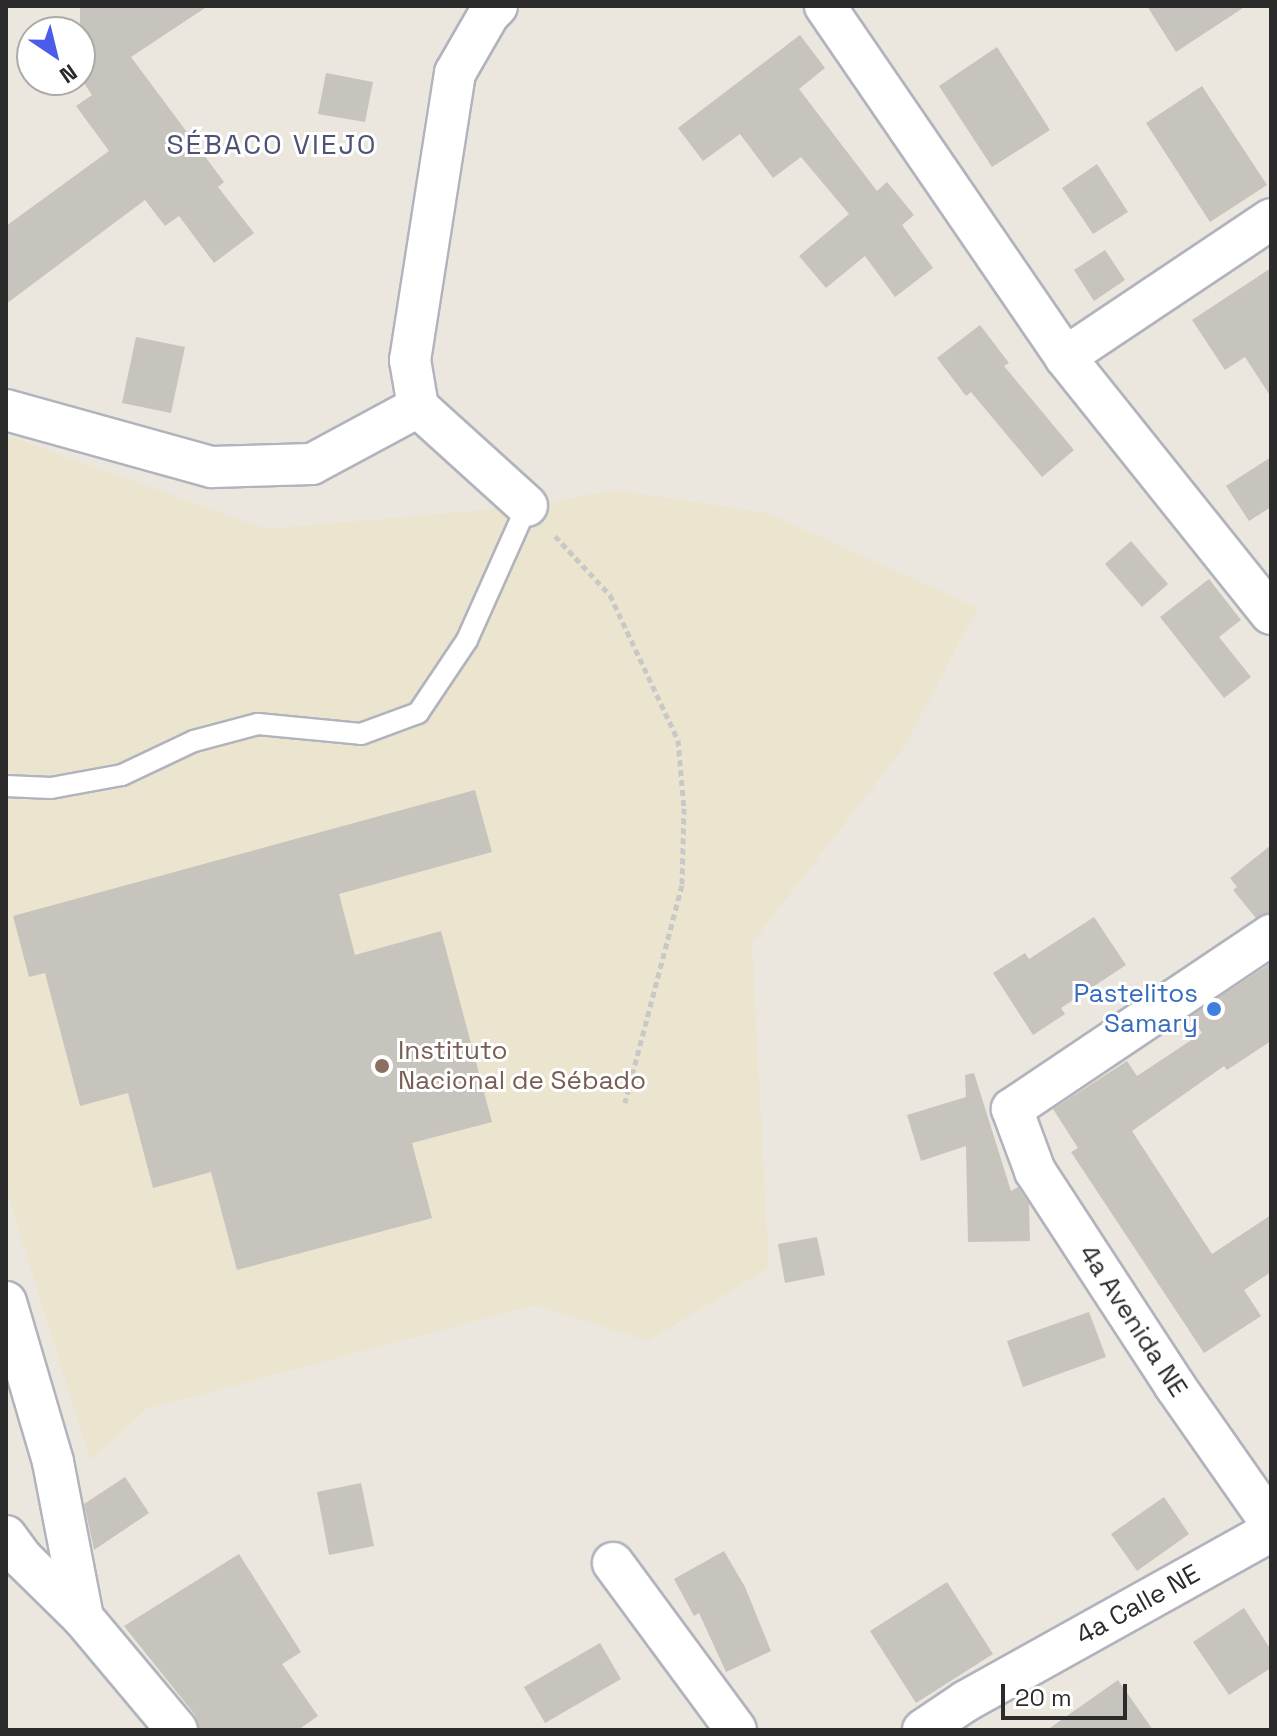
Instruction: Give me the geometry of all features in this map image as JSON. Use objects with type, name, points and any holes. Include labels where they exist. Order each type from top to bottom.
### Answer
[{"type":"street","points":[[497,6],[455,73],[410,360],[418,407],[527,506]]},
{"type":"street","points":[[825,6],[1065,357],[1271,614]]},
{"type":"street","points":[[1065,357],[1271,219]]},
{"type":"street","points":[[6,410],[212,467],[312,464],[418,407]]},
{"type":"street","name":"4a Avenida NE","points":[[1271,935],[1012,1109],[1035,1171],[1175,1386],[1271,1523]]},
{"type":"street","points":[[6,1302],[53,1462],[83,1618]]},
{"type":"street","name":"4a Calle NE","points":[[923,1730],[966,1701],[1271,1531]]},
{"type":"street","points":[[6,1536],[22,1558],[83,1618],[175,1729]]},
{"type":"street","points":[[613,1563],[736,1730]]},
{"type":"lane","points":[[6,786],[51,788],[122,775],[194,741],[258,724],[361,734],[418,713],[467,640],[527,506]]},
{"type":"path","points":[[527,506],[610,595],[678,740],[684,808],[682,885],[625,1103]]},
{"type":"shaded area","name":"Instituto Nacional de Sébado","points":[[6,435],[266,529],[527,506],[616,490],[768,513],[978,608],[902,750],[752,943],[769,1268],[648,1341],[535,1305],[147,1409],[90,1460],[6,1189]]},
{"type":"building","points":[[80,6],[208,6],[131,57],[224,182],[218,187],[254,233],[214,263],[179,216],[165,226],[145,200],[6,304],[6,226],[109,151],[76,106],[91,96],[96,96],[96,16],[80,16]]},
{"type":"building","points":[[1147,6],[1246,6],[1176,52]]},
{"type":"building","points":[[800,35],[825,68],[799,89],[877,191],[887,182],[914,215],[902,225],[933,268],[895,297],[865,256],[826,288],[799,256],[849,214],[801,157],[773,178],[740,134],[703,161],[678,128]]},
{"type":"building","points":[[997,47],[1050,130],[992,167],[939,86]]},
{"type":"building","points":[[326,73],[373,82],[365,122],[318,114]]},
{"type":"building","points":[[1202,86],[1267,185],[1210,222],[1146,123]]},
{"type":"building","points":[[1097,164],[1128,212],[1093,234],[1062,188]]},
{"type":"building","points":[[1105,250],[1125,280],[1094,301],[1074,270]]},
{"type":"building","points":[[1271,268],[1271,397],[1245,357],[1225,370],[1192,320]]},
{"type":"building","points":[[980,325],[1009,363],[1004,366],[1074,450],[1042,477],[971,392],[966,396],[937,358]]},
{"type":"building","points":[[136,337],[185,347],[171,413],[122,403]]},
{"type":"building","points":[[1271,457],[1271,507],[1249,521],[1226,486]]},
{"type":"building","points":[[1131,541],[1168,584],[1142,607],[1105,564]]},
{"type":"building","points":[[1209,579],[1241,620],[1219,637],[1251,677],[1224,698],[1160,617]]},
{"type":"building","points":[[475,790],[492,852],[339,894],[355,955],[441,931],[492,1122],[412,1143],[432,1218],[237,1270],[211,1172],[153,1188],[128,1093],[80,1106],[45,973],[29,977],[13,916]]},
{"type":"building","points":[[1271,845],[1271,912],[1256,918],[1233,890],[1237,887],[1230,878]]},
{"type":"building","points":[[1094,917],[1126,965],[1061,1008],[1065,1014],[1033,1035],[993,973],[1025,953],[1029,959]]},
{"type":"building","points":[[1271,963],[1271,1041],[1227,1070],[1224,1066],[1132,1131],[1212,1254],[1271,1215],[1271,1272],[1244,1290],[1261,1316],[1204,1353],[1071,1152],[1078,1148],[1053,1109],[1127,1061],[1137,1076],[1202,1033],[1191,1016]]},
{"type":"building","points":[[974,1073],[1011,1191],[1018,1187],[1029,1204],[1030,1241],[968,1242],[966,1146],[921,1161],[907,1115],[966,1097],[965,1075]]},
{"type":"building","points":[[817,1237],[825,1275],[785,1283],[778,1244]]},
{"type":"building","points":[[1089,1312],[1106,1357],[1023,1387],[1007,1341]]},
{"type":"building","points":[[125,1477],[149,1513],[94,1550],[84,1504]]},
{"type":"building","points":[[361,1483],[374,1546],[329,1555],[317,1492]]},
{"type":"building","points":[[1164,1497],[1189,1534],[1137,1571],[1111,1534]]},
{"type":"building","points":[[724,1551],[745,1587],[771,1651],[726,1672],[699,1613],[694,1616],[674,1579]]},
{"type":"building","points":[[239,1554],[301,1652],[282,1664],[318,1716],[298,1730],[199,1730],[195,1715],[124,1626]]},
{"type":"building","points":[[947,1582],[993,1654],[916,1703],[870,1631]]},
{"type":"building","points":[[1244,1608],[1271,1650],[1271,1668],[1229,1695],[1193,1642]]},
{"type":"building","points":[[600,1643],[621,1679],[545,1723],[524,1687]]},
{"type":"building","points":[[1118,1680],[1153,1730],[1047,1730]]},
{"type":"place","name":"Pastelitos Samary","points":[[1214,1009]]},
{"type":"place","name":"Instituto Nacional de Sébado","points":[[382,1066]]},
{"type":"district","name":"SÉBACO VIEJO","points":[[272,144]]}]
